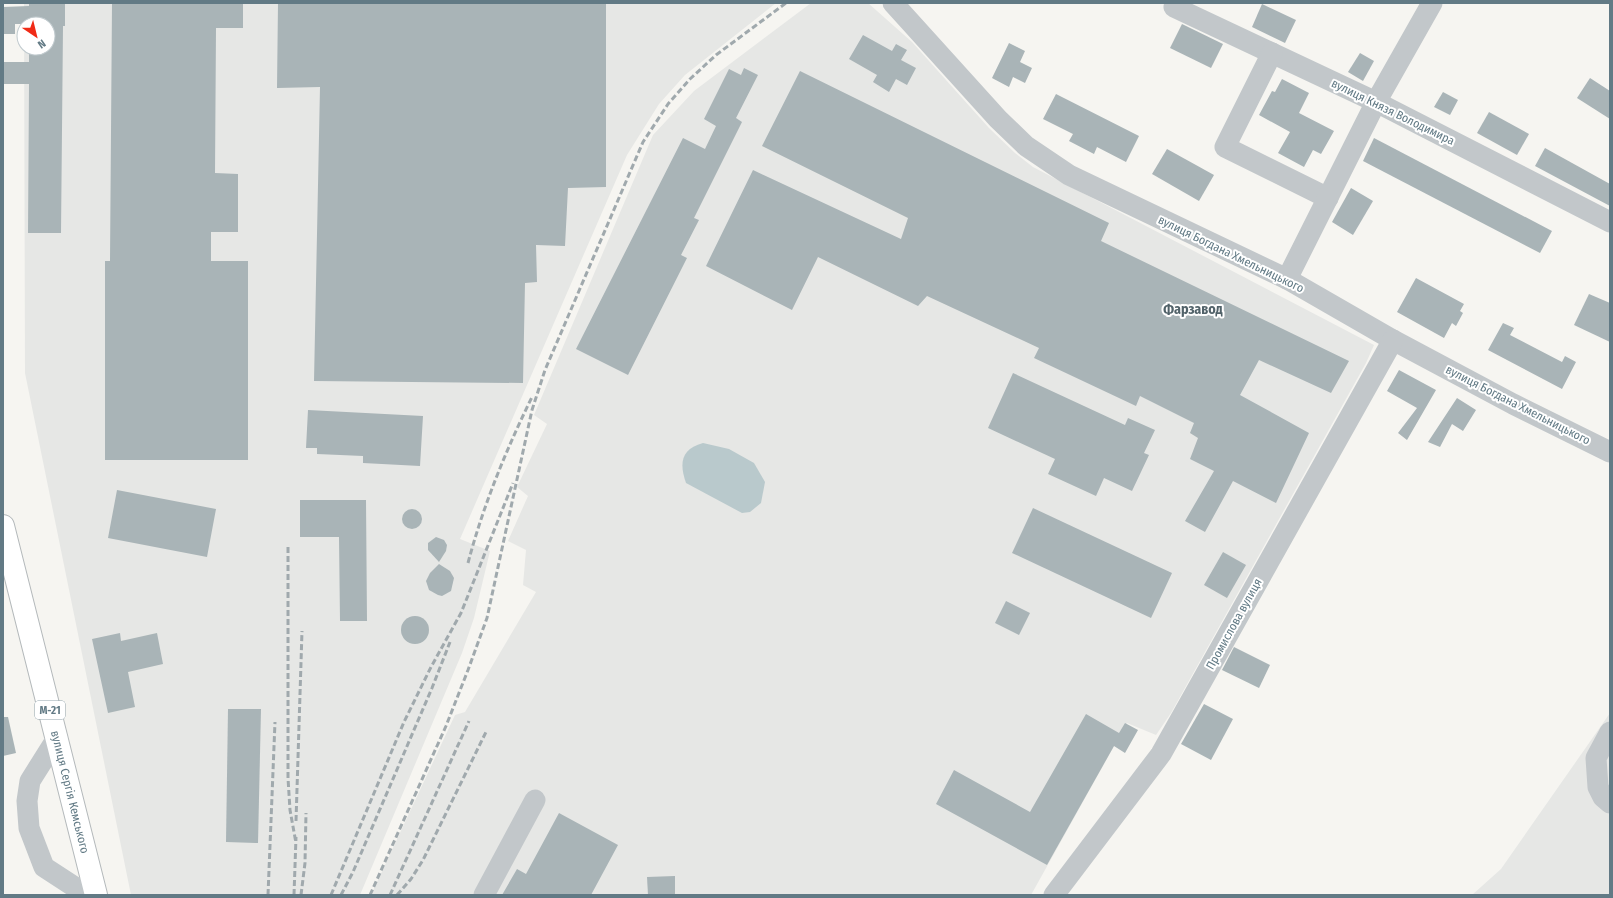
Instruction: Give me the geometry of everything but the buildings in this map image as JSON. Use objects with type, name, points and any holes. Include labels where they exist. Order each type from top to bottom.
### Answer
[{"type":"highway","name":"вулиця Сергія Кемського","points":[[3,526],[58,738],[96,895]]},
{"type":"street","name":"вулиця Богдана Хмельницького","points":[[893,3],[998,119],[1026,146],[1069,174],[1287,279],[1394,340],[1513,404],[1610,452]]},
{"type":"street","points":[[1287,279],[1376,102],[1432,3]]},
{"type":"street","name":"вулиця Князя Володимира","points":[[1174,7],[1376,102],[1610,222]]},
{"type":"street","points":[[1272,53],[1225,147],[1328,198]]},
{"type":"street","name":"Промислова вулиця","points":[[1054,895],[1161,754],[1394,340]]},
{"type":"street","points":[[1610,732],[1596,758],[1598,787],[1603,797],[1610,803]]},
{"type":"street","points":[[58,738],[30,781],[27,801],[29,828],[44,867],[87,895]]},
{"type":"street","points":[[484,895],[535,800]]},
{"type":"shaded area","points":[[24,3],[776,3],[685,75],[659,104],[627,155],[460,539],[490,551],[474,618],[462,653],[360,895],[131,895],[25,373],[24,56],[56,56],[56,16],[24,16]]},
{"type":"shaded area","points":[[811,3],[868,3],[912,42],[989,128],[1015,153],[1033,167],[1374,345],[1366,363],[1171,713],[1156,735],[1127,723],[1031,895],[371,895],[455,715],[465,712],[536,592],[523,585],[526,550],[508,541],[528,496],[517,487],[547,424],[534,415],[653,135],[694,91]]},
{"type":"shaded area","points":[[703,443],[729,449],[754,463],[765,482],[761,503],[750,512],[742,513],[686,483],[683,463],[686,453],[690,449]]},
{"type":"shaded area","points":[[1610,713],[1610,895],[1472,895],[1501,869]]},
{"type":"railway","points":[[370,895],[446,726],[487,618],[532,410],[545,370],[643,142],[668,104],[690,79],[716,55],[786,3]]},
{"type":"railway","points":[[468,563],[496,478],[532,397]]},
{"type":"railway","points":[[331,895],[404,722],[431,667],[461,613],[513,483]]},
{"type":"railway","points":[[288,547],[288,778],[290,810],[296,843]]},
{"type":"railway","points":[[296,821],[302,631]]},
{"type":"railway","points":[[341,895],[353,872],[432,688],[450,642]]},
{"type":"railway","points":[[390,895],[469,721]]},
{"type":"railway","points":[[268,895],[275,722]]},
{"type":"railway","points":[[397,895],[411,879],[423,860],[486,732]]},
{"type":"railway","points":[[301,895],[305,863],[306,813]]},
{"type":"railway","points":[[294,895],[296,837]]},
{"type":"district","name":"Фарзавод","points":[[1193,309]]}]
